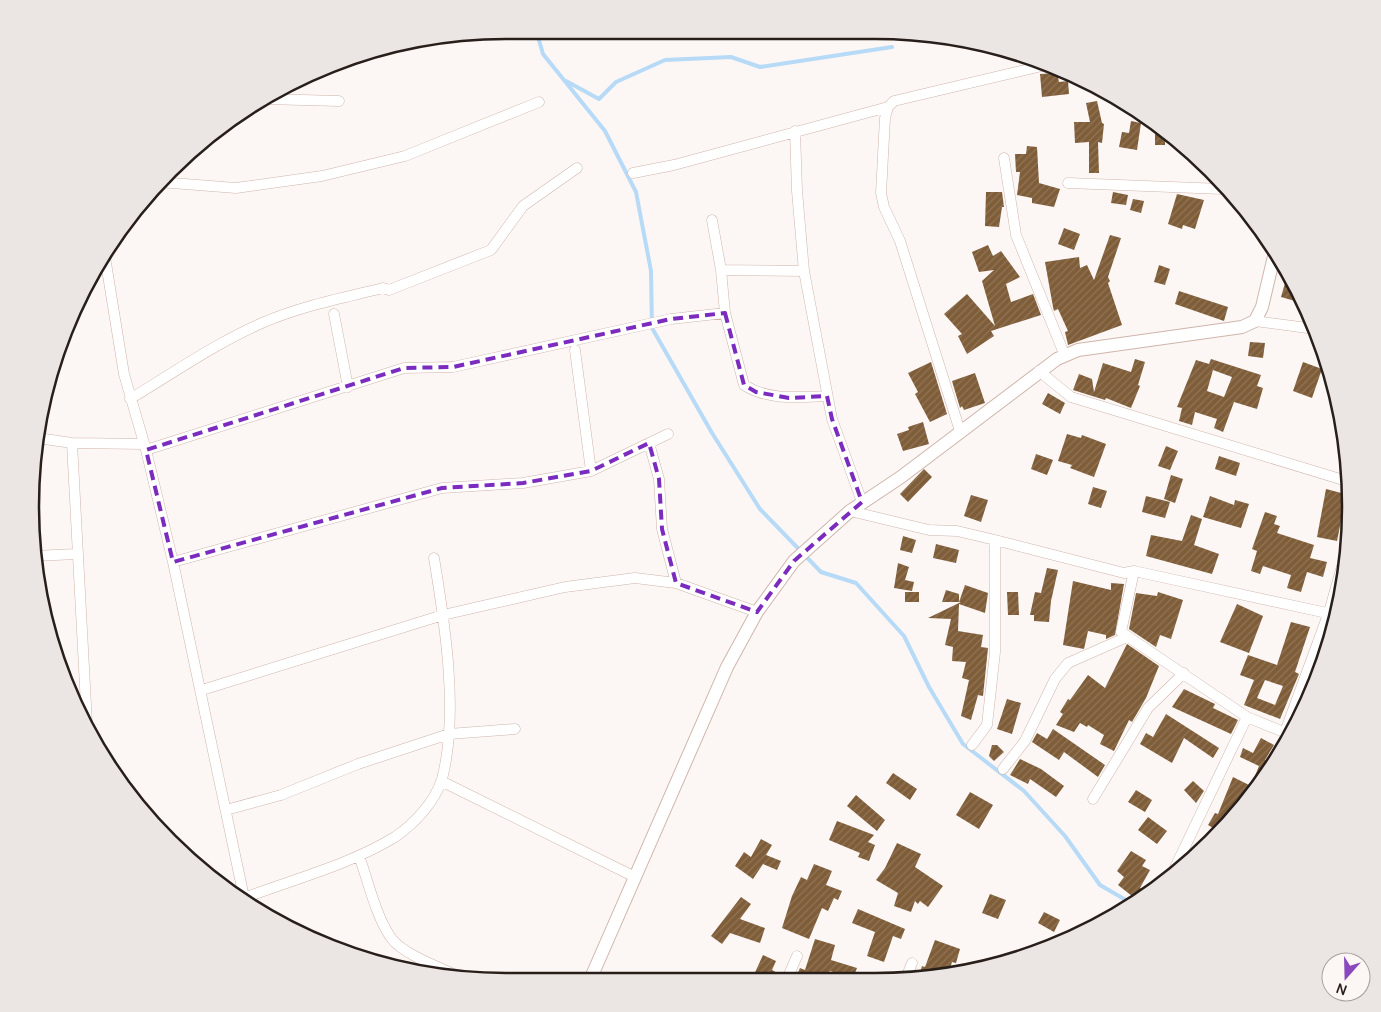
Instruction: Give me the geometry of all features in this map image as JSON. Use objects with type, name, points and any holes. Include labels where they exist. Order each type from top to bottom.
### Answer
[{"type":"street","points":[[960,431],[900,242],[884,207],[881,193],[885,118],[888,107],[894,101],[1035,68]]},
{"type":"street","points":[[275,99],[339,101]]},
{"type":"street","points":[[170,183],[236,188],[322,176],[405,156],[539,102]]},
{"type":"street","points":[[633,173],[674,165],[795,130],[888,107]]},
{"type":"street","points":[[795,130],[797,191],[804,271],[832,419],[862,502]]},
{"type":"street","points":[[1004,158],[1016,235],[1065,356]]},
{"type":"street","points":[[130,399],[224,342],[263,323],[300,309],[383,288],[389,290],[491,250],[523,206],[577,168]]},
{"type":"street","points":[[1068,183],[1217,189]]},
{"type":"street","points":[[712,220],[721,270],[725,313],[744,385],[756,392],[789,398],[827,396]]},
{"type":"street","points":[[593,973],[727,667],[756,612],[794,561],[850,511],[901,477],[1039,371],[1065,356],[1078,350],[1242,327],[1255,320],[1262,307],[1273,261]]},
{"type":"street","points":[[106,264],[124,374],[145,447],[173,562],[202,690],[244,893]]},
{"type":"street","points":[[721,270],[804,271]]},
{"type":"street","points":[[44,439],[72,443],[145,447],[348,387],[404,368],[453,367],[635,326],[671,319],[725,313]]},
{"type":"street","points":[[334,314],[348,387]]},
{"type":"street","points":[[1255,320],[1307,328]]},
{"type":"street","points":[[575,350],[591,471]]},
{"type":"street","points":[[1039,371],[1071,397],[1341,479]]},
{"type":"street","points":[[173,562],[442,488],[523,483],[591,471],[668,434]]},
{"type":"street","points":[[72,443],[76,554],[86,711]]},
{"type":"street","points":[[649,443],[659,479],[662,529],[676,583]]},
{"type":"street","points":[[850,511],[929,530],[957,531],[1124,573],[1134,571],[1329,612]]},
{"type":"street","points":[[972,745],[987,724],[995,652],[995,540]]},
{"type":"street","points":[[42,556],[76,554]]},
{"type":"street","points":[[251,898],[359,856],[396,836],[424,811],[441,781],[449,734],[447,638],[434,558]]},
{"type":"street","points":[[1134,571],[1121,632],[1247,717],[1284,732]]},
{"type":"street","points":[[202,690],[443,615],[565,587],[635,578],[676,583],[756,612]]},
{"type":"street","points":[[1003,769],[1025,741],[1055,679],[1068,663],[1127,637]]},
{"type":"street","points":[[1302,697],[1321,644]]},
{"type":"street","points":[[1093,799],[1148,708],[1184,673]]},
{"type":"street","points":[[1178,861],[1247,717]]},
{"type":"street","points":[[226,810],[281,795],[358,764],[449,734],[514,729]]},
{"type":"street","points":[[441,781],[635,877]]},
{"type":"street","points":[[359,856],[384,924],[392,939],[402,948],[444,969]]},
{"type":"street","points":[[790,973],[797,956]]},
{"type":"street","points":[[908,972],[912,963]]},
{"type":"highlighted area","points":[[725,313],[744,385],[756,392],[789,398],[827,396],[832,419],[862,502],[794,561],[757,612],[676,583],[662,529],[659,479],[649,443],[591,471],[523,483],[442,488],[173,562],[146,450],[404,368],[453,367],[671,319]]},
{"type":"building","points":[[1052,73],[1058,76],[1059,82],[1068,81],[1069,94],[1042,97],[1040,74]]},
{"type":"building","points":[[1097,101],[1102,123],[1104,124],[1102,143],[1098,142],[1099,173],[1089,173],[1089,142],[1075,143],[1074,122],[1090,122],[1086,103]]},
{"type":"building","points":[[1131,121],[1141,123],[1137,150],[1119,147],[1122,132],[1129,133]]},
{"type":"building","points":[[1155,132],[1165,140],[1165,145],[1155,145]]},
{"type":"building","points":[[1027,146],[1037,147],[1039,183],[1060,189],[1054,207],[1032,203],[1032,198],[1017,195],[1020,172],[1016,172],[1015,154],[1026,154]]},
{"type":"building","points":[[986,192],[1002,192],[1004,207],[1002,207],[999,227],[985,226]]},
{"type":"building","points":[[1113,192],[1128,195],[1126,205],[1111,203]]},
{"type":"building","points":[[1177,194],[1204,200],[1195,229],[1183,225],[1182,229],[1168,224]]},
{"type":"building","points":[[1133,199],[1144,201],[1141,213],[1130,210]]},
{"type":"building","points":[[1064,228],[1080,234],[1074,250],[1058,244]]},
{"type":"building","points":[[1110,235],[1121,238],[1108,277],[1110,281],[1108,283],[1122,325],[1068,345],[1065,332],[1068,331],[1058,309],[1054,311],[1045,262],[1079,257],[1080,268],[1087,265],[1094,280]]},
{"type":"building","points":[[988,245],[993,256],[1001,251],[1020,277],[1006,284],[1011,302],[1033,294],[1041,315],[991,331],[994,336],[967,354],[958,336],[962,334],[944,314],[967,294],[995,326],[982,281],[994,270],[979,272],[972,252]]},
{"type":"building","points":[[1159,265],[1170,269],[1165,285],[1154,282]]},
{"type":"building","points":[[1285,282],[1295,301],[1281,297]]},
{"type":"building","points":[[1179,291],[1228,307],[1224,321],[1175,304]]},
{"type":"building","points":[[1250,342],[1265,343],[1263,358],[1248,356]]},
{"type":"building","points":[[1135,359],[1145,362],[1138,385],[1140,386],[1131,408],[1106,398],[1105,400],[1073,390],[1079,374],[1092,379],[1094,392],[1103,363],[1131,372]]},
{"type":"building","points":[[1211,359],[1261,375],[1257,386],[1263,388],[1257,409],[1234,402],[1223,432],[1214,428],[1217,419],[1195,412],[1192,425],[1179,421],[1182,408],[1177,407],[1196,360],[1209,364]],"holes":[[[1213,370],[1232,377],[1224,397],[1207,391]]]},
{"type":"building","points":[[931,362],[947,414],[930,422],[915,394],[918,392],[908,373]]},
{"type":"building","points":[[1303,362],[1321,369],[1312,398],[1293,391]]},
{"type":"building","points":[[975,373],[985,403],[964,410],[962,406],[960,408],[952,381]]},
{"type":"building","points":[[1048,393],[1065,403],[1060,414],[1042,404]]},
{"type":"building","points":[[923,422],[929,444],[903,451],[897,434],[909,430],[908,427]]},
{"type":"building","points":[[1067,434],[1081,438],[1082,435],[1106,444],[1094,477],[1070,468],[1072,465],[1058,461]]},
{"type":"building","points":[[1166,446],[1178,451],[1170,470],[1158,466]]},
{"type":"building","points":[[1036,454],[1053,460],[1047,475],[1031,469]]},
{"type":"building","points":[[1219,456],[1240,463],[1236,476],[1215,469]]},
{"type":"building","points":[[924,469],[932,477],[908,502],[900,494]]},
{"type":"building","points":[[1171,475],[1183,479],[1175,503],[1164,499]]},
{"type":"building","points":[[1093,487],[1107,491],[1101,508],[1088,504]]},
{"type":"building","points":[[1326,489],[1342,493],[1342,521],[1337,541],[1317,537]]},
{"type":"building","points":[[971,495],[988,500],[981,522],[964,516]]},
{"type":"building","points":[[1146,496],[1170,502],[1165,518],[1142,512]]},
{"type":"building","points":[[1210,496],[1234,505],[1235,500],[1249,504],[1241,528],[1203,517]]},
{"type":"building","points":[[1265,512],[1277,516],[1274,524],[1280,526],[1277,533],[1314,545],[1310,558],[1327,562],[1323,577],[1307,572],[1301,592],[1287,588],[1291,575],[1263,566],[1260,574],[1251,571],[1257,551],[1252,549]]},
{"type":"building","points":[[1191,515],[1202,519],[1194,545],[1219,554],[1212,574],[1146,556],[1151,535],[1182,541]]},
{"type":"building","points":[[903,536],[916,540],[912,553],[900,550]]},
{"type":"building","points":[[936,544],[959,550],[956,563],[933,558]]},
{"type":"building","points":[[898,563],[909,567],[905,580],[914,582],[912,591],[894,588]]},
{"type":"building","points":[[1047,568],[1058,570],[1051,601],[1049,622],[1034,621],[1034,615],[1030,615],[1035,592],[1041,593]]},
{"type":"building","points":[[1073,581],[1111,590],[1111,583],[1124,584],[1115,635],[1106,639],[1106,635],[1088,631],[1084,649],[1063,645]]},
{"type":"building","points":[[965,585],[988,593],[985,613],[959,604],[958,631],[983,635],[981,647],[988,648],[983,696],[978,695],[971,720],[961,716],[969,680],[962,678],[966,662],[952,661],[953,647],[945,645],[951,619],[928,618],[961,602],[959,602]]},
{"type":"building","points":[[946,590],[959,594],[959,602],[942,602]]},
{"type":"building","points":[[905,592],[919,592],[919,602],[905,602]]},
{"type":"building","points":[[1007,592],[1018,592],[1019,615],[1008,615]]},
{"type":"building","points":[[1158,592],[1183,600],[1171,639],[1160,635],[1156,647],[1129,629],[1136,593],[1157,596]]},
{"type":"building","points":[[1237,604],[1263,616],[1249,653],[1220,642]]},
{"type":"building","points":[[1291,622],[1310,627],[1295,672],[1299,674],[1280,719],[1244,705],[1254,680],[1240,675],[1248,655],[1277,665]],"holes":[[[1265,680],[1283,686],[1275,705],[1257,698]]]},
{"type":"building","points":[[1127,644],[1159,666],[1146,698],[1132,722],[1129,720],[1114,751],[1100,744],[1104,735],[1088,725],[1087,727],[1080,723],[1074,732],[1056,725],[1063,714],[1060,712],[1068,699],[1070,700],[1088,675],[1105,688]]},
{"type":"building","points":[[1184,689],[1215,704],[1213,708],[1238,720],[1231,734],[1172,707]]},
{"type":"building","points":[[1007,699],[1021,703],[1012,734],[997,729]]},
{"type":"building","points":[[1166,714],[1219,748],[1213,758],[1184,738],[1172,763],[1140,744],[1146,733],[1153,737]]},
{"type":"building","points":[[1053,729],[1105,765],[1098,777],[1064,752],[1059,760],[1032,742],[1037,733],[1047,739]]},
{"type":"building","points":[[1261,738],[1274,745],[1265,760],[1267,761],[1253,780],[1259,766],[1240,757],[1243,748],[1253,753]]},
{"type":"building","points":[[992,745],[997,745],[1004,752],[994,761],[989,756]]},
{"type":"building","points":[[1020,759],[1041,769],[1064,786],[1056,797],[1030,779],[1028,784],[1010,775]]},
{"type":"building","points":[[893,773],[917,789],[910,800],[886,783]]},
{"type":"building","points":[[1233,777],[1250,785],[1213,828],[1208,825],[1215,813],[1218,814]]},
{"type":"building","points":[[1193,781],[1204,791],[1196,803],[1184,790]]},
{"type":"building","points":[[1136,790],[1152,800],[1145,812],[1128,802]]},
{"type":"building","points":[[970,792],[993,805],[979,829],[956,815]]},
{"type":"building","points":[[856,795],[885,820],[877,831],[847,806]]},
{"type":"building","points":[[1148,817],[1167,831],[1157,844],[1138,830]]},
{"type":"building","points":[[837,821],[874,835],[868,842],[875,845],[869,861],[858,857],[860,853],[829,840]]},
{"type":"building","points":[[761,839],[772,845],[766,855],[781,861],[777,870],[763,864],[753,879],[735,866],[744,852],[751,857]]},
{"type":"building","points":[[897,843],[921,854],[915,867],[943,886],[928,907],[920,901],[918,904],[915,901],[911,912],[894,906],[898,893],[876,880],[885,868]]},
{"type":"building","points":[[1131,851],[1146,860],[1142,866],[1150,870],[1140,888],[1142,890],[1133,896],[1118,885],[1124,877],[1117,871]]},
{"type":"building","points":[[814,864],[832,871],[826,885],[842,891],[838,900],[834,898],[828,911],[822,908],[809,939],[782,928],[792,896],[801,877],[807,880]]},
{"type":"building","points":[[990,894],[1006,900],[998,919],[982,913]]},
{"type":"building","points":[[741,897],[751,904],[740,919],[765,928],[760,943],[730,933],[722,944],[711,936]]},
{"type":"building","points":[[858,909],[905,929],[901,939],[893,936],[884,962],[867,956],[875,932],[852,923]]},
{"type":"building","points":[[1044,912],[1060,920],[1054,932],[1038,923]]},
{"type":"building","points":[[815,939],[835,945],[831,960],[857,968],[855,973],[830,971],[829,973],[798,973],[800,968],[805,970]]},
{"type":"building","points":[[935,940],[960,949],[956,963],[952,962],[951,967],[920,971],[922,966],[925,967]]},
{"type":"building","points":[[763,955],[776,961],[772,970],[777,973],[755,973]]},
{"type":"waterway","points":[[539,39],[543,54],[605,131],[636,192],[651,271],[652,328],[712,433],[760,509],[821,572],[856,583],[904,636],[929,687],[963,744],[1024,791],[1065,836],[1100,885],[1126,900]]},
{"type":"waterway","points":[[566,81],[599,99],[616,82],[665,60],[731,57],[760,67],[892,47]]}]
